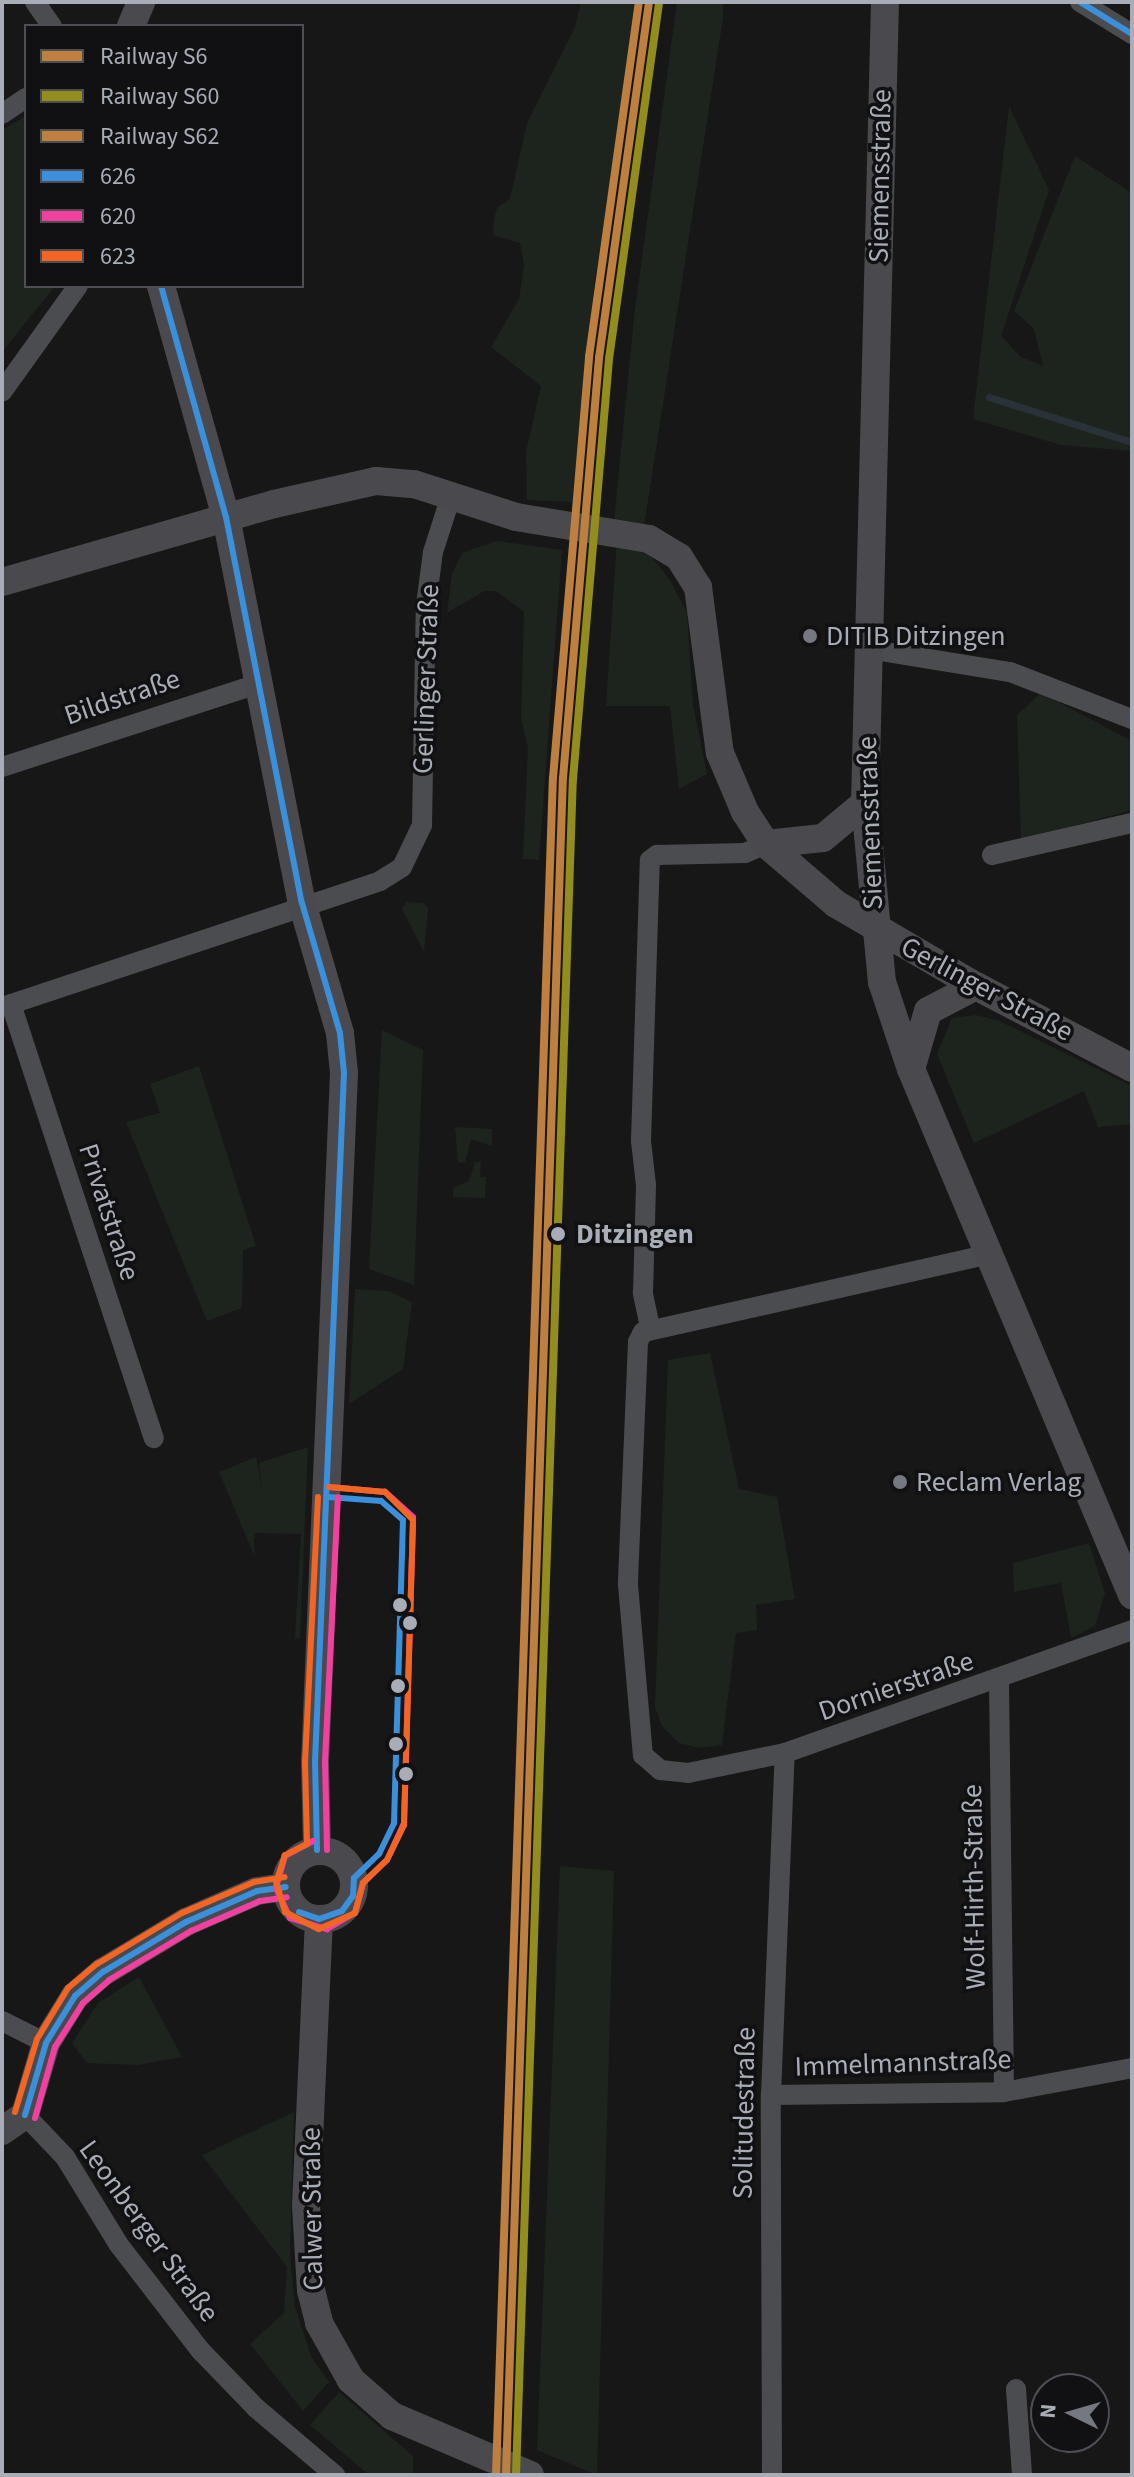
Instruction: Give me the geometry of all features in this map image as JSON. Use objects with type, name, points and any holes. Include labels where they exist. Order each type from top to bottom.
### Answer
[{"type":"main road","points":[[132,24],[141,2]]},
{"type":"main road","name":"Siemensstraße","points":[[885,2],[865,803],[874,927],[882,982],[911,1069],[1132,1595]]},
{"type":"main road","points":[[162,288],[226,517],[302,903],[340,1033],[344,1073],[315,1761],[317,1850]]},
{"type":"main road","name":"Gerlinger Straße","points":[[2,582],[226,517],[376,481],[414,484],[516,517],[565,521],[649,539],[691,571],[702,601],[708,693],[720,753],[745,812],[766,844],[813,887],[874,927],[976,986],[1132,1068]]},
{"type":"main road","points":[[766,844],[823,838],[838,831],[865,803]]},
{"type":"main road","points":[[911,1069],[928,1011],[976,986]]},
{"type":"main road","points":[[317,1850],[341,1857],[351,1870],[354,1887],[342,1911],[319,1919],[293,1906],[286,1887],[293,1862],[317,1850]]},
{"type":"main road","points":[[2,2131],[25,2115],[46,2043],[75,1996],[103,1972],[214,1908],[286,1887]]},
{"type":"main road","name":"Calwer Straße","points":[[319,1919],[306,2206],[311,2290],[332,2354],[351,2380],[392,2416],[530,2475]]},
{"type":"street","points":[[35,2],[51,24]]},
{"type":"street","points":[[1080,2],[1132,34]]},
{"type":"street","points":[[2,114],[24,99]]},
{"type":"street","points":[[2,392],[77,288]]},
{"type":"street","name":"Gerlinger Straße","points":[[6,1006],[302,903],[392,875],[418,841],[426,605],[433,552],[451,496]]},
{"type":"street","points":[[868,649],[1010,672],[1132,719]]},
{"type":"street","name":"Bildstraße","points":[[2,767],[261,683]]},
{"type":"street","points":[[992,855],[1132,823]]},
{"type":"street","points":[[766,844],[722,856],[657,855],[650,860],[641,1141],[646,1185],[643,1293],[650,1327],[990,1254]]},
{"type":"street","name":"Privatstraße","points":[[6,1006],[154,1438]]},
{"type":"street","name":"Dornierstraße","points":[[650,1327],[638,1342],[628,1585],[636,1644],[638,1740],[650,1763],[673,1773],[785,1753],[999,1681],[1132,1630]]},
{"type":"street","name":"Wolf-Hirth-Straße","points":[[999,1681],[1004,2092]]},
{"type":"street","name":"Solitudestraße","points":[[772,2475],[771,2095],[785,1753]]},
{"type":"street","points":[[2,2021],[46,2043]]},
{"type":"street","name":"Immelmannstraße","points":[[771,2095],[1004,2092],[1132,2068]]},
{"type":"street","name":"Leonberger Straße","points":[[25,2115],[65,2157],[119,2245],[201,2351],[256,2408],[335,2475]]},
{"type":"street","points":[[1016,2389],[1022,2475]]},
{"type":"shaded area","points":[[581,2],[638,2],[594,287],[572,502],[527,500],[526,452],[541,386],[491,347],[519,299],[524,265],[520,243],[493,235],[494,219],[497,208],[510,199],[527,123],[575,27]]},
{"type":"shaded area","points":[[677,2],[723,2],[723,18],[644,526],[614,522],[634,317]]},
{"type":"shaded area","points":[[1009,106],[1049,190],[1001,336],[1021,357],[1043,366],[1034,329],[1014,311],[1075,156],[1132,193],[1132,451],[1061,445],[973,419]]},
{"type":"shaded area","points":[[24,117],[24,288],[53,288],[2,352],[2,130]]},
{"type":"shaded area","points":[[617,539],[644,548],[670,580],[687,613],[693,705],[707,774],[679,789],[670,706],[606,706]]},
{"type":"shaded area","points":[[497,541],[562,550],[539,860],[523,859],[528,748],[521,719],[524,612],[496,591],[484,591],[447,613],[452,574],[462,553]]},
{"type":"shaded area","points":[[1041,693],[1132,741],[1132,810],[1021,840],[1017,715]]},
{"type":"shaded area","points":[[406,902],[423,903],[428,908],[424,952],[402,909]]},
{"type":"shaded area","points":[[976,1015],[999,1021],[1132,1086],[1132,1124],[1098,1127],[1084,1091],[974,1143],[937,1054],[952,1018]]},
{"type":"shaded area","points":[[382,1030],[423,1050],[414,1285],[369,1269]]},
{"type":"shaded area","points":[[199,1066],[256,1246],[243,1250],[242,1308],[207,1321],[126,1122],[160,1113],[150,1084]]},
{"type":"shaded area","points":[[455,1127],[492,1129],[492,1146],[471,1139],[465,1163],[458,1162]]},
{"type":"shaded area","points":[[475,1162],[481,1162],[480,1177],[486,1177],[485,1198],[453,1197],[453,1188],[469,1181]]},
{"type":"shaded area","points":[[355,1289],[388,1291],[412,1302],[403,1369],[349,1404]]},
{"type":"shaded area","points":[[710,1353],[739,1489],[777,1497],[795,1599],[756,1605],[757,1630],[736,1633],[722,1745],[699,1748],[679,1743],[662,1726],[655,1707],[668,1360]]},
{"type":"shaded area","points":[[308,1447],[300,1638],[295,1638],[301,1534],[254,1533],[255,1557],[219,1472],[256,1457],[262,1488],[259,1463]]},
{"type":"shaded area","points":[[1089,1543],[1105,1593],[1095,1626],[1071,1638],[1061,1583],[1014,1592],[1013,1563]]},
{"type":"shaded area","points":[[560,1866],[614,1871],[597,2475],[537,2450]]},
{"type":"shaded area","points":[[139,1977],[182,2057],[138,2065],[87,2063],[72,2043],[98,2003]]},
{"type":"shaded area","points":[[294,2112],[290,2255],[295,2307],[312,2358],[329,2382],[303,2411],[250,2344],[284,2313],[287,2267],[202,2155]]},
{"type":"shaded area","points":[[339,2392],[413,2456],[413,2475],[369,2475],[310,2425]]},
{"type":"waterway","points":[[989,397],[1132,442]]},
{"type":"rail line","name":"S62","points":[[496,2475],[553,778],[589,357],[639,2]]},
{"type":"rail line","name":"S6","points":[[506,2475],[563,778],[599,358],[649,2]]},
{"type":"rail line","name":"S60","points":[[516,2475],[573,779],[609,359],[659,3]]},
{"type":"transit line","name":"626","points":[[1080,2],[1132,34]]},
{"type":"transit line","name":"626","points":[[162,288],[226,517],[302,903],[340,1033],[344,1073],[315,1761],[317,1850]]},
{"type":"transit line","name":"620","points":[[313,1841],[285,1856],[276,1888],[290,1918],[327,1929],[355,1913],[363,1883],[387,1860],[404,1823],[413,1517],[385,1492],[329,1487]]},
{"type":"transit line","name":"623","points":[[318,1497],[305,1761],[307,1844],[285,1855],[276,1882],[285,1912],[319,1929],[355,1913],[363,1883],[387,1860],[404,1825],[413,1520],[385,1492],[329,1487]]},
{"type":"transit line","name":"626","points":[[299,1912],[319,1919],[342,1911],[353,1896],[354,1878],[379,1854],[394,1823],[403,1520],[381,1501],[328,1497]]},
{"type":"transit line","name":"620","points":[[327,1850],[325,1761],[338,1497]]},
{"type":"transit line","name":"623","points":[[15,2112],[37,2039],[68,1988],[97,1964],[182,1913],[254,1882],[285,1877]]},
{"type":"transit line","name":"626","points":[[25,2115],[46,2043],[75,1996],[103,1972],[186,1922],[257,1891],[286,1887]]},
{"type":"transit line","name":"620","points":[[35,2118],[55,2047],[83,2003],[109,1980],[191,1931],[260,1901],[287,1897]]},
{"type":"place","name":"DITIB Ditzingen","points":[[810,636]]},
{"type":"place","name":"Ditzingen","points":[[558,1234]]},
{"type":"place","name":"Reclam Verlag","points":[[900,1482]]}]
